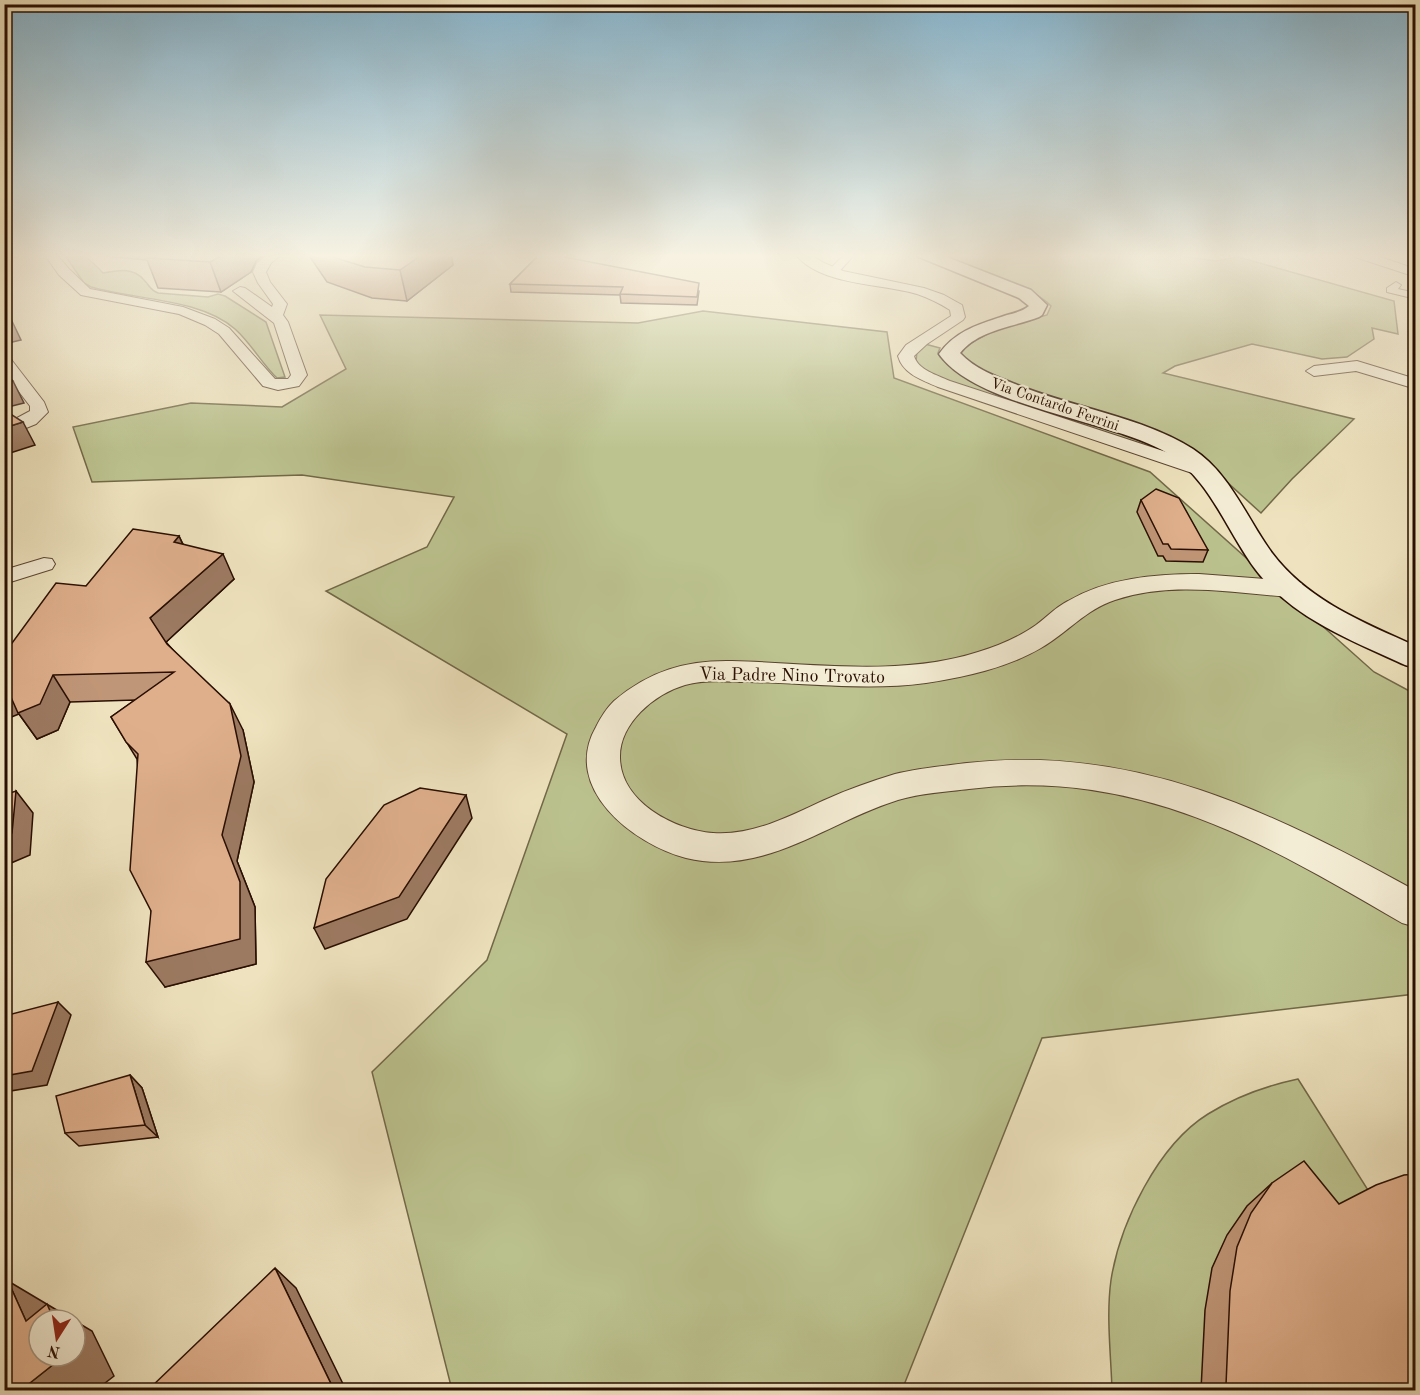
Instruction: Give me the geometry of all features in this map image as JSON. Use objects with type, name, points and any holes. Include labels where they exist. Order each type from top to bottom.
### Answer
[{"type":"main road","name":"Via Contardo Ferrini","points":[[1013,319],[988,327],[965,339],[949,354],[954,361],[998,385],[1168,443],[1186,454],[1217,488],[1264,562],[1291,589],[1342,622],[1416,658]]},
{"type":"street","points":[[203,319],[224,331],[269,383],[284,385],[297,380],[299,375],[279,319]]},
{"type":"street","points":[[956,319],[910,348],[907,358],[909,364],[921,374],[944,384],[1202,470]]},
{"type":"street","points":[[4,361],[38,406],[39,412],[30,420],[4,432]]},
{"type":"street","points":[[1314,370],[1357,366],[1416,384]]},
{"type":"street","points":[[4,578],[44,564]]},
{"type":"street","name":"Via Padre Nino Trovato","points":[[1291,589],[1184,582],[1143,585],[1111,592],[1089,600],[1068,613],[1047,632],[1000,656],[912,675],[890,677],[730,672],[680,675],[640,695],[611,727],[602,768],[613,794],[628,813],[653,829],[685,843],[715,848],[750,847],[770,841],[889,789],[939,779],[1018,771],[1111,780],[1190,800],[1271,832],[1312,852],[1416,910]]},
{"type":"green space","points":[[220,319],[261,319],[266,322],[285,377],[277,378],[235,329]]},
{"type":"green space","points":[[322,319],[483,319],[638,323],[659,319],[774,319],[887,332],[894,378],[1150,472],[1374,672],[1415,694],[1415,994],[1042,1038],[902,1390],[452,1390],[372,1072],[487,960],[567,734],[326,591],[427,547],[454,497],[302,475],[92,482],[73,427],[191,403],[282,407],[346,369]]},
{"type":"green space","points":[[1033,319],[1396,319],[1398,334],[1372,328],[1374,339],[1347,357],[1322,359],[1252,344],[1175,366],[1163,373],[1354,419],[1292,479],[1261,513],[1206,463],[968,366],[958,350],[993,331]]},
{"type":"green space","points":[[925,344],[940,348],[938,353],[940,357],[984,384],[1141,440],[1177,457],[950,382],[922,369],[916,362],[917,350]]},
{"type":"green space","points":[[1298,1079],[1373,1198],[1415,1390],[1112,1390],[1109,1321],[1111,1280],[1123,1234],[1144,1187],[1173,1145],[1208,1114],[1252,1092]]},
{"type":"building","points":[[4,371],[13,381],[4,383]]},
{"type":"building","points":[[4,411],[6,411],[23,422],[4,428]]},
{"type":"building","points":[[1156,489],[1179,498],[1208,550],[1171,549],[1168,544],[1163,544],[1141,500]]},
{"type":"building","points":[[133,529],[179,536],[174,542],[223,554],[150,618],[167,644],[230,704],[241,756],[222,835],[240,882],[240,939],[146,962],[151,911],[130,870],[138,754],[126,742],[111,717],[174,672],[53,675],[40,704],[18,713],[6,686],[4,687],[4,654],[56,583],[86,586]]},
{"type":"building","points":[[420,788],[466,795],[399,897],[314,928],[326,879],[384,805]]},
{"type":"building","points":[[16,791],[12,833],[4,836],[4,795]]},
{"type":"building","points":[[58,1002],[32,1071],[4,1076],[4,1016]]},
{"type":"building","points":[[130,1075],[145,1125],[65,1133],[56,1096]]},
{"type":"building","points":[[1304,1161],[1339,1204],[1376,1185],[1404,1175],[1416,1174],[1416,1390],[1227,1390],[1230,1291],[1237,1247],[1251,1213],[1272,1183]]},
{"type":"building","points":[[275,1268],[334,1390],[148,1390]]},
{"type":"building","points":[[8,1281],[27,1320],[27,1368],[49,1368],[21,1390],[4,1390],[4,1283]]}]
